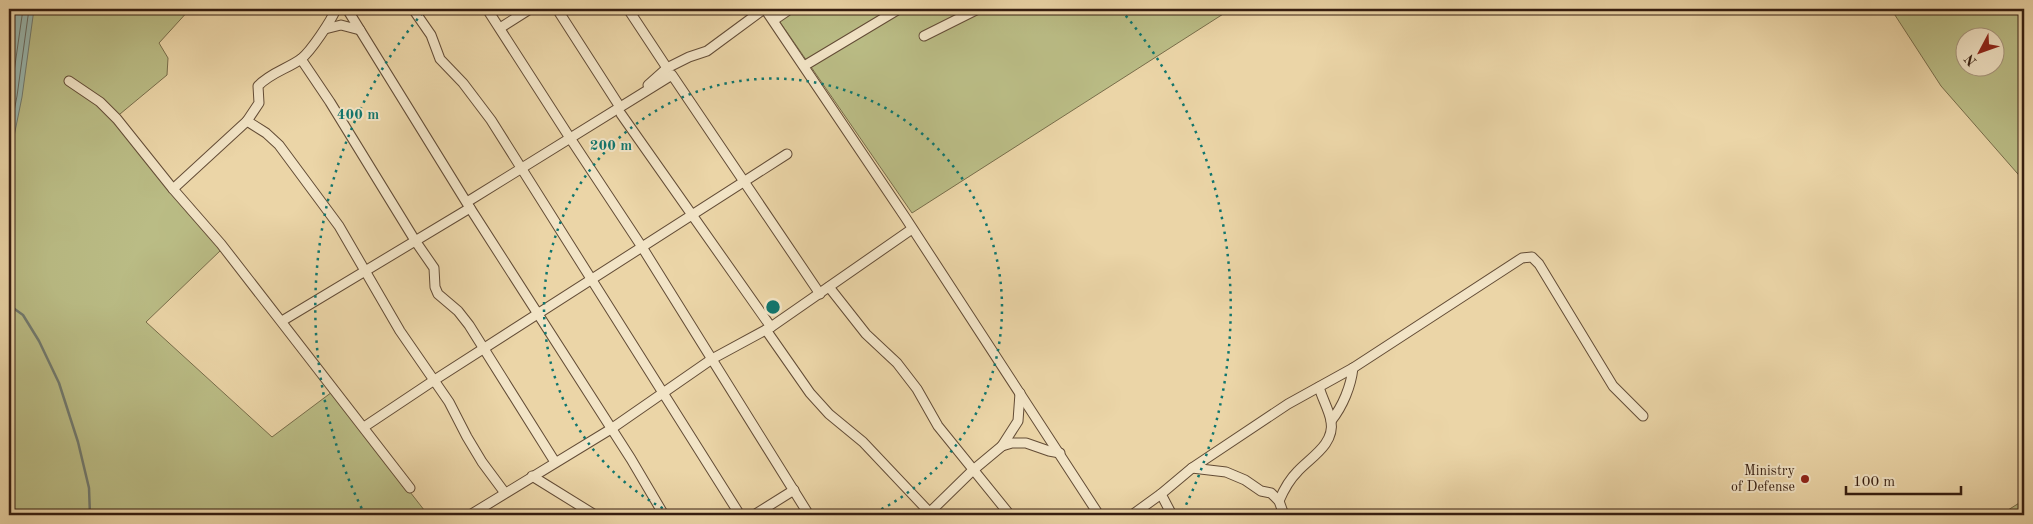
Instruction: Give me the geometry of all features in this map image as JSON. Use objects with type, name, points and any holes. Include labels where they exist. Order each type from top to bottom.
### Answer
[{"type":"street","points":[[173,189],[247,121],[259,103],[258,86],[302,59],[325,29],[336,9]]},
{"type":"street","points":[[347,9],[664,515]]},
{"type":"street","points":[[413,9],[431,34],[440,59],[463,83],[491,120],[520,169],[592,279],[740,515]]},
{"type":"street","points":[[487,9],[642,247],[809,515]]},
{"type":"street","points":[[500,28],[530,9]]},
{"type":"street","points":[[557,9],[620,111],[694,216],[810,393],[829,414],[863,442],[930,514],[972,471],[1002,446],[1018,421],[1020,393]]},
{"type":"street","points":[[628,9],[667,68]]},
{"type":"street","points":[[570,138],[598,116],[620,111],[667,68],[689,56],[707,51],[764,9],[774,20],[1060,453],[1098,515]]},
{"type":"street","points":[[774,20],[790,9]]},
{"type":"street","points":[[804,66],[899,9]]},
{"type":"street","points":[[924,36],[978,9]]},
{"type":"street","points":[[325,29],[340,25],[360,30]]},
{"type":"street","points":[[302,59],[434,268],[435,287],[438,294],[458,311],[470,326],[555,462]]},
{"type":"street","points":[[282,322],[416,242],[520,169],[672,75],[820,294]]},
{"type":"street","points":[[69,81],[100,102],[117,119],[173,189],[221,244],[410,488]]},
{"type":"street","points":[[247,121],[266,132],[279,145],[339,226],[400,331],[449,402],[482,462],[505,493]]},
{"type":"street","points":[[364,427],[788,154]]},
{"type":"street","points":[[470,515],[611,429],[712,358],[768,328],[912,229]]},
{"type":"street","points":[[1132,515],[1192,468],[1288,404],[1352,368],[1522,258],[1532,257],[1539,264],[1614,386],[1643,416]]},
{"type":"street","points":[[829,287],[866,334],[897,363],[917,389],[938,426],[972,471],[1010,515]]},
{"type":"street","points":[[1331,421],[1337,414],[1352,382],[1352,368]]},
{"type":"street","points":[[1279,501],[1285,487],[1298,471],[1324,448],[1330,432],[1331,421],[1319,387]]},
{"type":"street","points":[[1002,446],[1012,443],[1026,443],[1049,452],[1060,453]]},
{"type":"street","points":[[1192,468],[1226,472],[1244,480],[1261,491],[1271,493],[1279,501],[1284,515]]},
{"type":"street","points":[[532,476],[595,515]]},
{"type":"street","points":[[754,515],[794,490]]},
{"type":"street","points":[[1161,494],[1172,515]]},
{"type":"green space","points":[[9,9],[190,9],[159,43],[168,58],[167,75],[114,119],[221,250],[146,322],[272,437],[332,392],[428,515],[9,515]]},
{"type":"green space","points":[[771,9],[1231,9],[912,213]]},
{"type":"green space","points":[[1891,9],[2024,9],[2024,181],[1941,86]]},
{"type":"green space","points":[[2024,500],[2024,515],[2000,515]]},
{"type":"water","points":[[9,9],[34,9],[22,97],[9,161]]},
{"type":"waterway","points":[[9,305],[23,315],[39,341],[59,383],[78,442],[89,488],[90,515]]},
{"type":"place","name":"Ministry of Defense","points":[[1805,479]]}]
